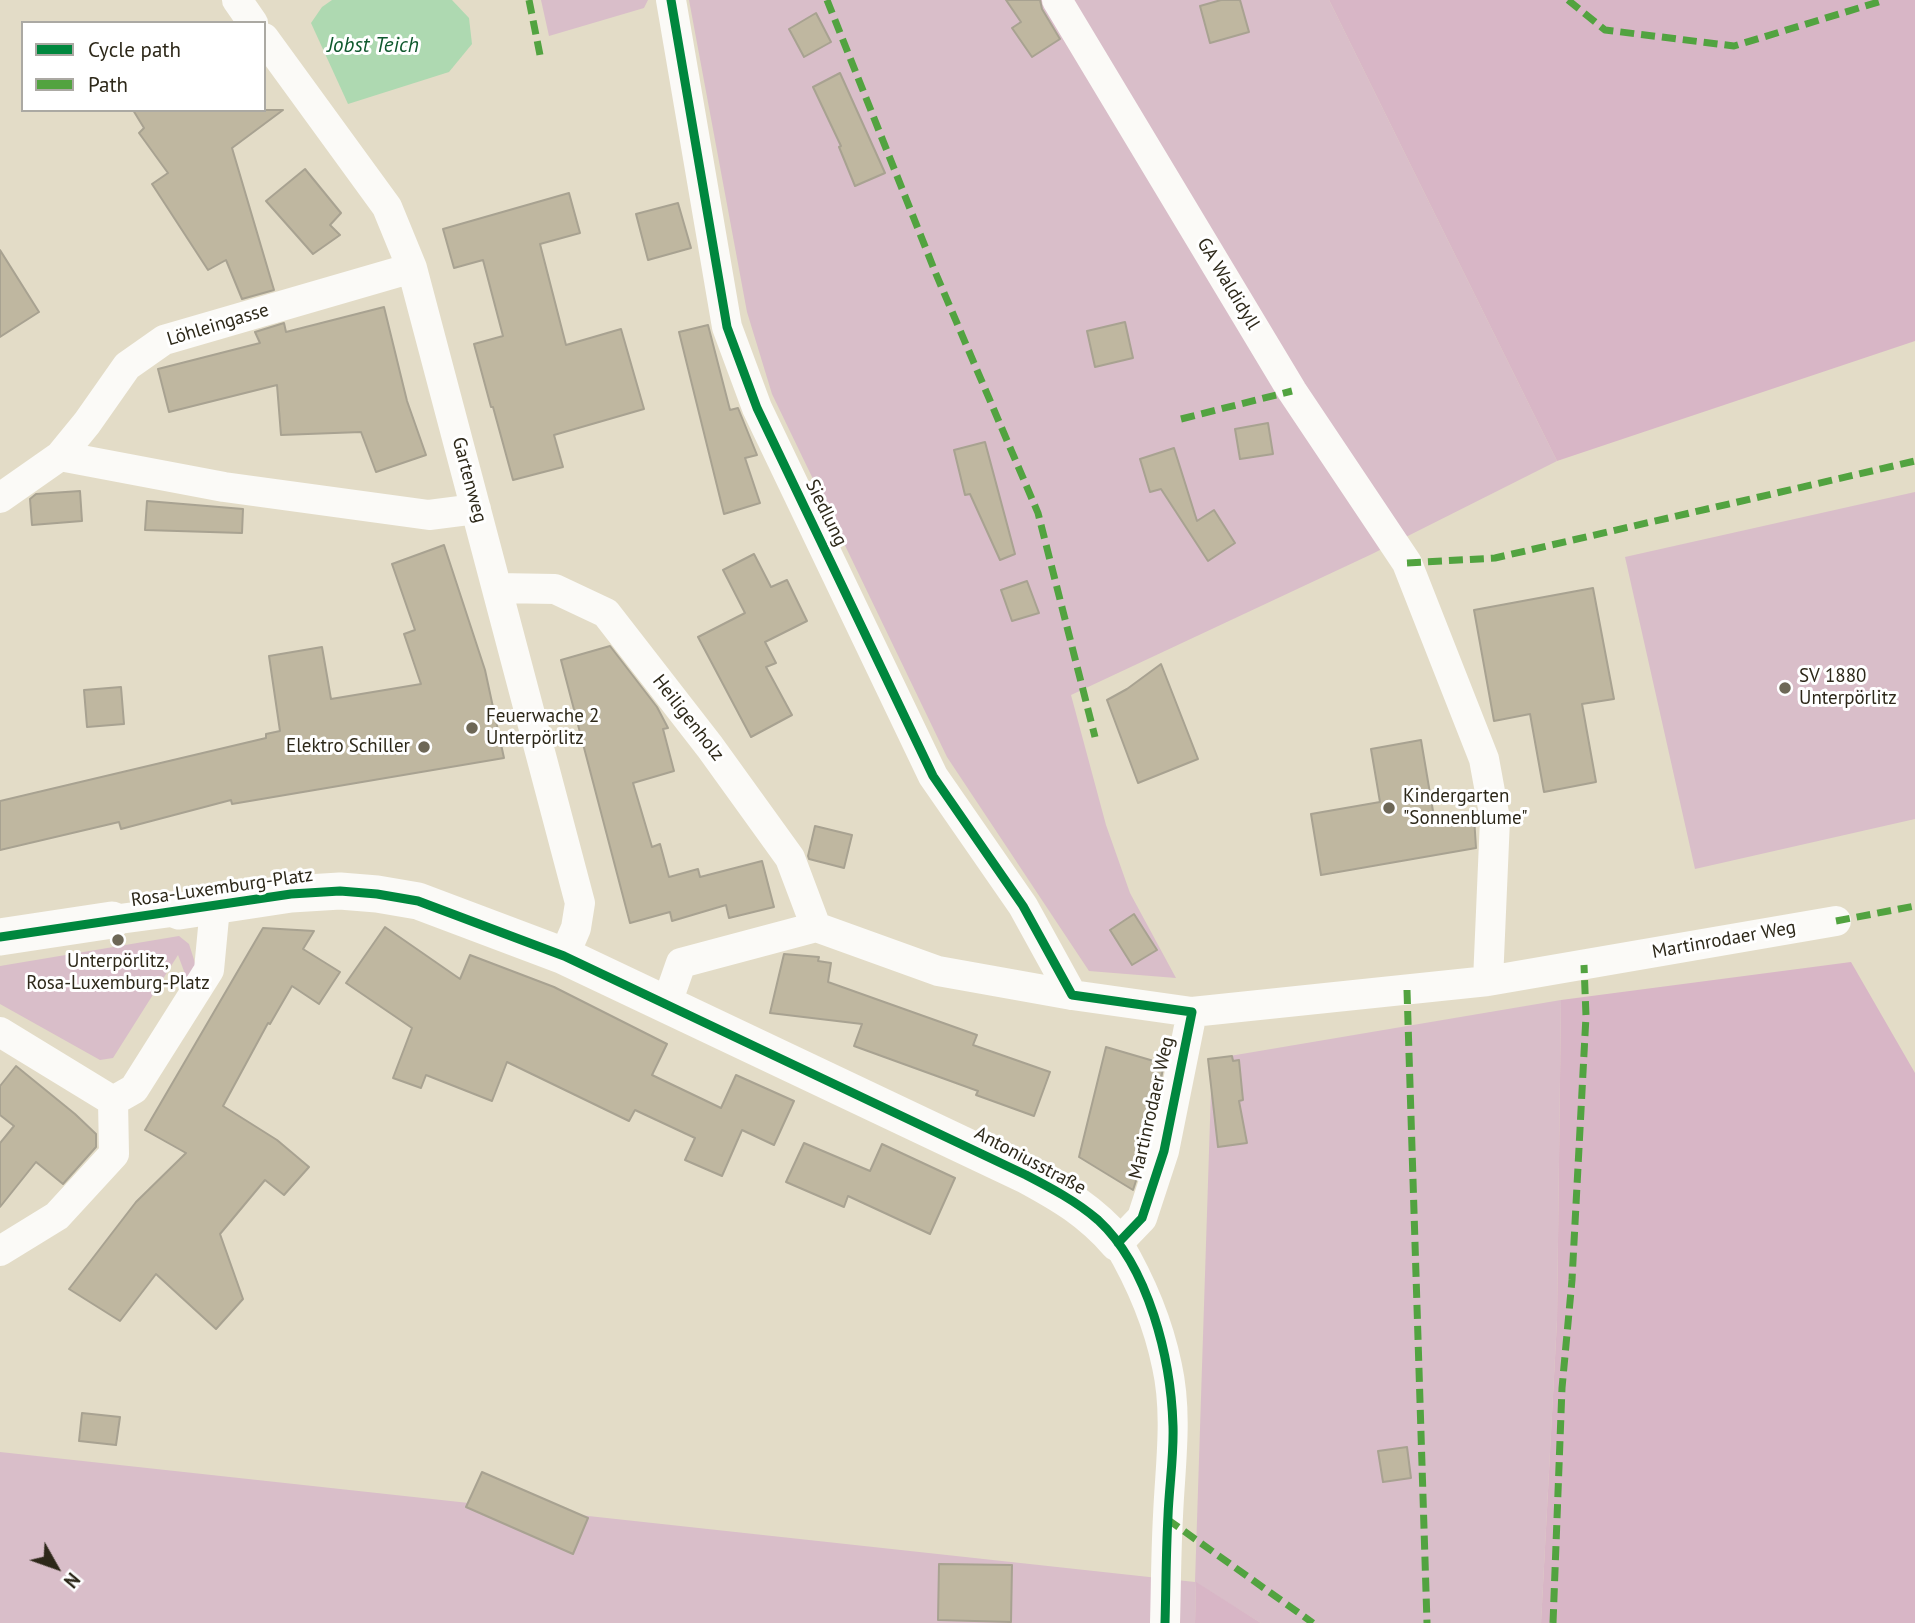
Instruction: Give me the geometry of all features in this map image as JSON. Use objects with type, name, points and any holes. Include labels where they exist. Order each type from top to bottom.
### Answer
[{"type":"street","points":[[237,0],[252,21]]},
{"type":"street","name":"Siedlung","points":[[671,0],[727,327],[757,408],[933,776],[1023,906],[1072,995]]},
{"type":"street","name":"GA Waldidyll","points":[[1057,0],[1292,391],[1407,563],[1484,759],[1494,819],[1488,981]]},
{"type":"street","name":"Gartenweg","points":[[266,41],[387,207],[412,268],[580,903],[576,928],[564,956]]},
{"type":"street","name":"Löhleingasse","points":[[0,498],[60,456],[127,366],[164,340],[412,268]]},
{"type":"street","points":[[60,456],[224,487],[429,516],[476,509]]},
{"type":"street","name":"Heiligenholz","points":[[498,588],[555,589],[606,613],[710,747],[790,858],[816,927]]},
{"type":"street","name":"Rosa-Luxemburg-Platz","points":[[0,937],[291,894],[340,891],[418,901],[564,956]]},
{"type":"street","name":"Rosa-Luxemburg-Platz","points":[[113,1101],[134,1089],[209,970],[197,909]]},
{"type":"street","name":"Martinrodaer Weg","points":[[1118,1243],[1142,1218],[1164,1151],[1192,1012],[1488,981],[1836,920]]},
{"type":"street","points":[[667,1003],[681,963],[816,927],[938,971],[1072,995],[1192,1012]]},
{"type":"street","name":"Antoniusstraße","points":[[564,956],[1026,1175],[1069,1198],[1099,1221],[1118,1243],[1137,1275],[1154,1315],[1168,1368],[1173,1427],[1167,1519],[1165,1623]]},
{"type":"street","points":[[0,1032],[113,1101],[114,1154],[57,1216],[0,1251]]},
{"type":"shaded area","points":[[541,0],[648,0],[644,8],[549,36]]},
{"type":"shaded area","points":[[689,0],[1329,0],[1557,461],[1372,554],[1071,695],[1106,825],[1130,893],[1176,978],[1089,971],[947,757],[772,394],[747,312]]},
{"type":"shaded area","points":[[1329,0],[1915,0],[1915,341],[1557,461]]},
{"type":"shaded area","name":"SV 1880 Unterpörlitz","points":[[1915,492],[1915,819],[1695,869],[1625,557]]},
{"type":"shaded area","points":[[179,936],[189,944],[196,966],[188,982],[178,955],[113,1058],[100,1060],[0,1004],[0,966]]},
{"type":"shaded area","points":[[1851,962],[1915,1073],[1915,1623],[1541,1623],[1557,1320],[1561,1000]]},
{"type":"shaded area","points":[[1561,1000],[1557,1320],[1541,1623],[1261,1623],[1196,1583],[1195,1623],[0,1623],[0,1452],[1195,1582],[1212,1059]]},
{"type":"shaded area","points":[[1196,1582],[1261,1623],[1195,1623]]},
{"type":"water","name":"Jobst Teich","points":[[332,0],[452,0],[469,18],[472,44],[449,72],[348,104],[311,23],[322,7]]},
{"type":"building","points":[[1006,0],[1040,0],[1042,9],[1060,39],[1032,57],[1012,28],[1021,22]]},
{"type":"building","points":[[1221,0],[1240,0],[1249,32],[1210,43],[1200,6]]},
{"type":"building","points":[[816,13],[831,42],[804,57],[789,29]]},
{"type":"building","points":[[840,73],[885,173],[855,186],[839,147],[841,146],[813,87]]},
{"type":"building","points":[[283,110],[232,148],[274,290],[242,299],[226,260],[208,270],[152,184],[168,173],[139,133],[144,128],[134,112]]},
{"type":"building","points":[[305,169],[341,213],[330,225],[340,235],[313,254],[266,201]]},
{"type":"building","points":[[569,193],[580,233],[540,244],[566,345],[621,329],[644,409],[554,435],[563,467],[513,480],[474,344],[503,336],[483,260],[454,268],[443,229]]},
{"type":"building","points":[[678,203],[691,248],[648,260],[636,214]]},
{"type":"building","points":[[0,250],[39,312],[0,337]]},
{"type":"building","points":[[384,307],[407,401],[426,455],[376,472],[361,432],[281,435],[277,385],[169,412],[158,369],[260,343],[255,332],[284,323],[286,332]]},
{"type":"building","points":[[1125,322],[1133,358],[1095,367],[1087,331]]},
{"type":"building","points":[[708,325],[730,410],[738,408],[757,455],[745,458],[760,503],[724,514],[679,332]]},
{"type":"building","points":[[1268,423],[1273,454],[1240,459],[1235,429]]},
{"type":"building","points":[[985,442],[1015,554],[1000,560],[970,494],[965,495],[954,450]]},
{"type":"building","points":[[1174,448],[1197,521],[1214,510],[1235,543],[1208,561],[1161,489],[1150,492],[1140,459]]},
{"type":"building","points":[[80,491],[82,521],[32,525],[30,499],[36,494]]},
{"type":"building","points":[[147,501],[243,509],[242,533],[145,530]]},
{"type":"building","points":[[444,545],[485,670],[504,758],[232,804],[231,800],[121,829],[119,822],[0,850],[0,801],[266,738],[266,734],[280,731],[269,656],[322,647],[331,699],[421,684],[404,634],[415,630],[392,564]]},
{"type":"building","points":[[754,554],[771,587],[787,580],[807,621],[765,642],[776,663],[766,667],[792,715],[751,737],[698,637],[745,613],[723,570]]},
{"type":"building","points":[[1027,581],[1039,613],[1012,621],[1001,590]]},
{"type":"building","points":[[1593,588],[1614,699],[1582,704],[1596,782],[1544,792],[1530,714],[1494,721],[1474,610]]},
{"type":"building","points":[[610,646],[657,707],[668,728],[663,729],[674,771],[633,783],[652,847],[660,844],[669,877],[698,869],[700,877],[762,861],[774,907],[729,918],[726,905],[672,921],[670,912],[630,923],[561,660]]},
{"type":"building","points":[[1161,664],[1198,759],[1138,783],[1107,700]]},
{"type":"building","points":[[121,687],[124,724],[87,727],[84,690]]},
{"type":"building","name":"Kindergarten \"Sonnenblume\"","points":[[1421,740],[1435,823],[1474,817],[1476,848],[1321,875],[1311,814],[1380,802],[1371,749]]},
{"type":"building","points":[[815,826],[852,835],[844,868],[809,859]]},
{"type":"building","points":[[1134,914],[1157,950],[1132,965],[1110,930]]},
{"type":"building","points":[[385,927],[460,979],[470,955],[554,987],[667,1044],[652,1075],[721,1108],[736,1075],[794,1101],[774,1145],[742,1130],[722,1176],[685,1160],[695,1138],[635,1110],[629,1121],[507,1062],[492,1101],[426,1075],[421,1088],[393,1078],[412,1028],[346,983]]},
{"type":"building","points":[[263,928],[314,931],[303,949],[340,972],[319,1004],[292,986],[270,1024],[268,1023],[223,1106],[277,1140],[309,1167],[284,1195],[265,1180],[220,1234],[243,1299],[216,1329],[156,1274],[120,1321],[69,1289],[136,1202],[186,1153],[145,1130]]},
{"type":"building","points":[[784,954],[819,957],[818,961],[831,963],[828,982],[977,1035],[973,1045],[1050,1072],[1034,1116],[976,1095],[978,1091],[854,1046],[862,1024],[770,1013]]},
{"type":"building","points":[[1106,1047],[1164,1064],[1147,1147],[1133,1190],[1079,1157]]},
{"type":"building","points":[[1232,1056],[1233,1061],[1239,1060],[1243,1100],[1239,1101],[1247,1143],[1218,1147],[1208,1059]]},
{"type":"building","points":[[16,1066],[96,1134],[96,1147],[63,1184],[36,1162],[0,1207],[0,1143],[14,1126],[0,1115],[0,1086]]},
{"type":"building","points":[[804,1143],[870,1171],[882,1144],[955,1178],[930,1234],[848,1196],[844,1207],[786,1182]]},
{"type":"building","points":[[82,1413],[120,1417],[116,1445],[79,1441]]},
{"type":"building","points":[[1407,1447],[1411,1478],[1383,1482],[1378,1451]]},
{"type":"building","points":[[482,1472],[588,1518],[573,1554],[466,1507]]},
{"type":"building","points":[[939,1564],[1012,1565],[1011,1622],[938,1620]]},
{"type":"marked path","points":[[529,0],[541,60]]},
{"type":"marked path","points":[[827,0],[936,274],[1038,513],[1095,737]]},
{"type":"marked path","points":[[1568,0],[1605,30],[1734,46],[1885,0]]},
{"type":"marked path","points":[[1181,419],[1292,391]]},
{"type":"marked path","points":[[1407,563],[1495,558],[1915,461]]},
{"type":"marked path","points":[[1836,921],[1915,906]]},
{"type":"marked path","points":[[1553,1623],[1562,1388],[1572,1280],[1586,1016],[1584,965]]},
{"type":"marked path","points":[[1407,990],[1427,1623]]},
{"type":"marked path","points":[[1167,1519],[1313,1623]]},
{"type":"cycle path","points":[[671,0],[727,327],[757,408],[933,776],[1023,906],[1072,995],[1192,1012],[1164,1151],[1142,1218],[1118,1243]]},
{"type":"cycle path","points":[[0,937],[291,894],[340,891],[418,901],[564,956],[1063,1195],[1098,1220],[1116,1240],[1144,1288],[1162,1344],[1168,1372],[1173,1426],[1165,1623]]},
{"type":"place","name":"SV 1880 Unterpörlitz","points":[[1785,688]]},
{"type":"place","name":"Feuerwache 2 Unterpörlitz","points":[[472,728]]},
{"type":"place","name":"Elektro Schiller","points":[[424,747]]},
{"type":"place","name":"Kindergarten \"Sonnenblume\"","points":[[1389,808]]},
{"type":"place","name":"Unterpörlitz, Rosa-Luxemburg-Platz","points":[[118,940]]}]
